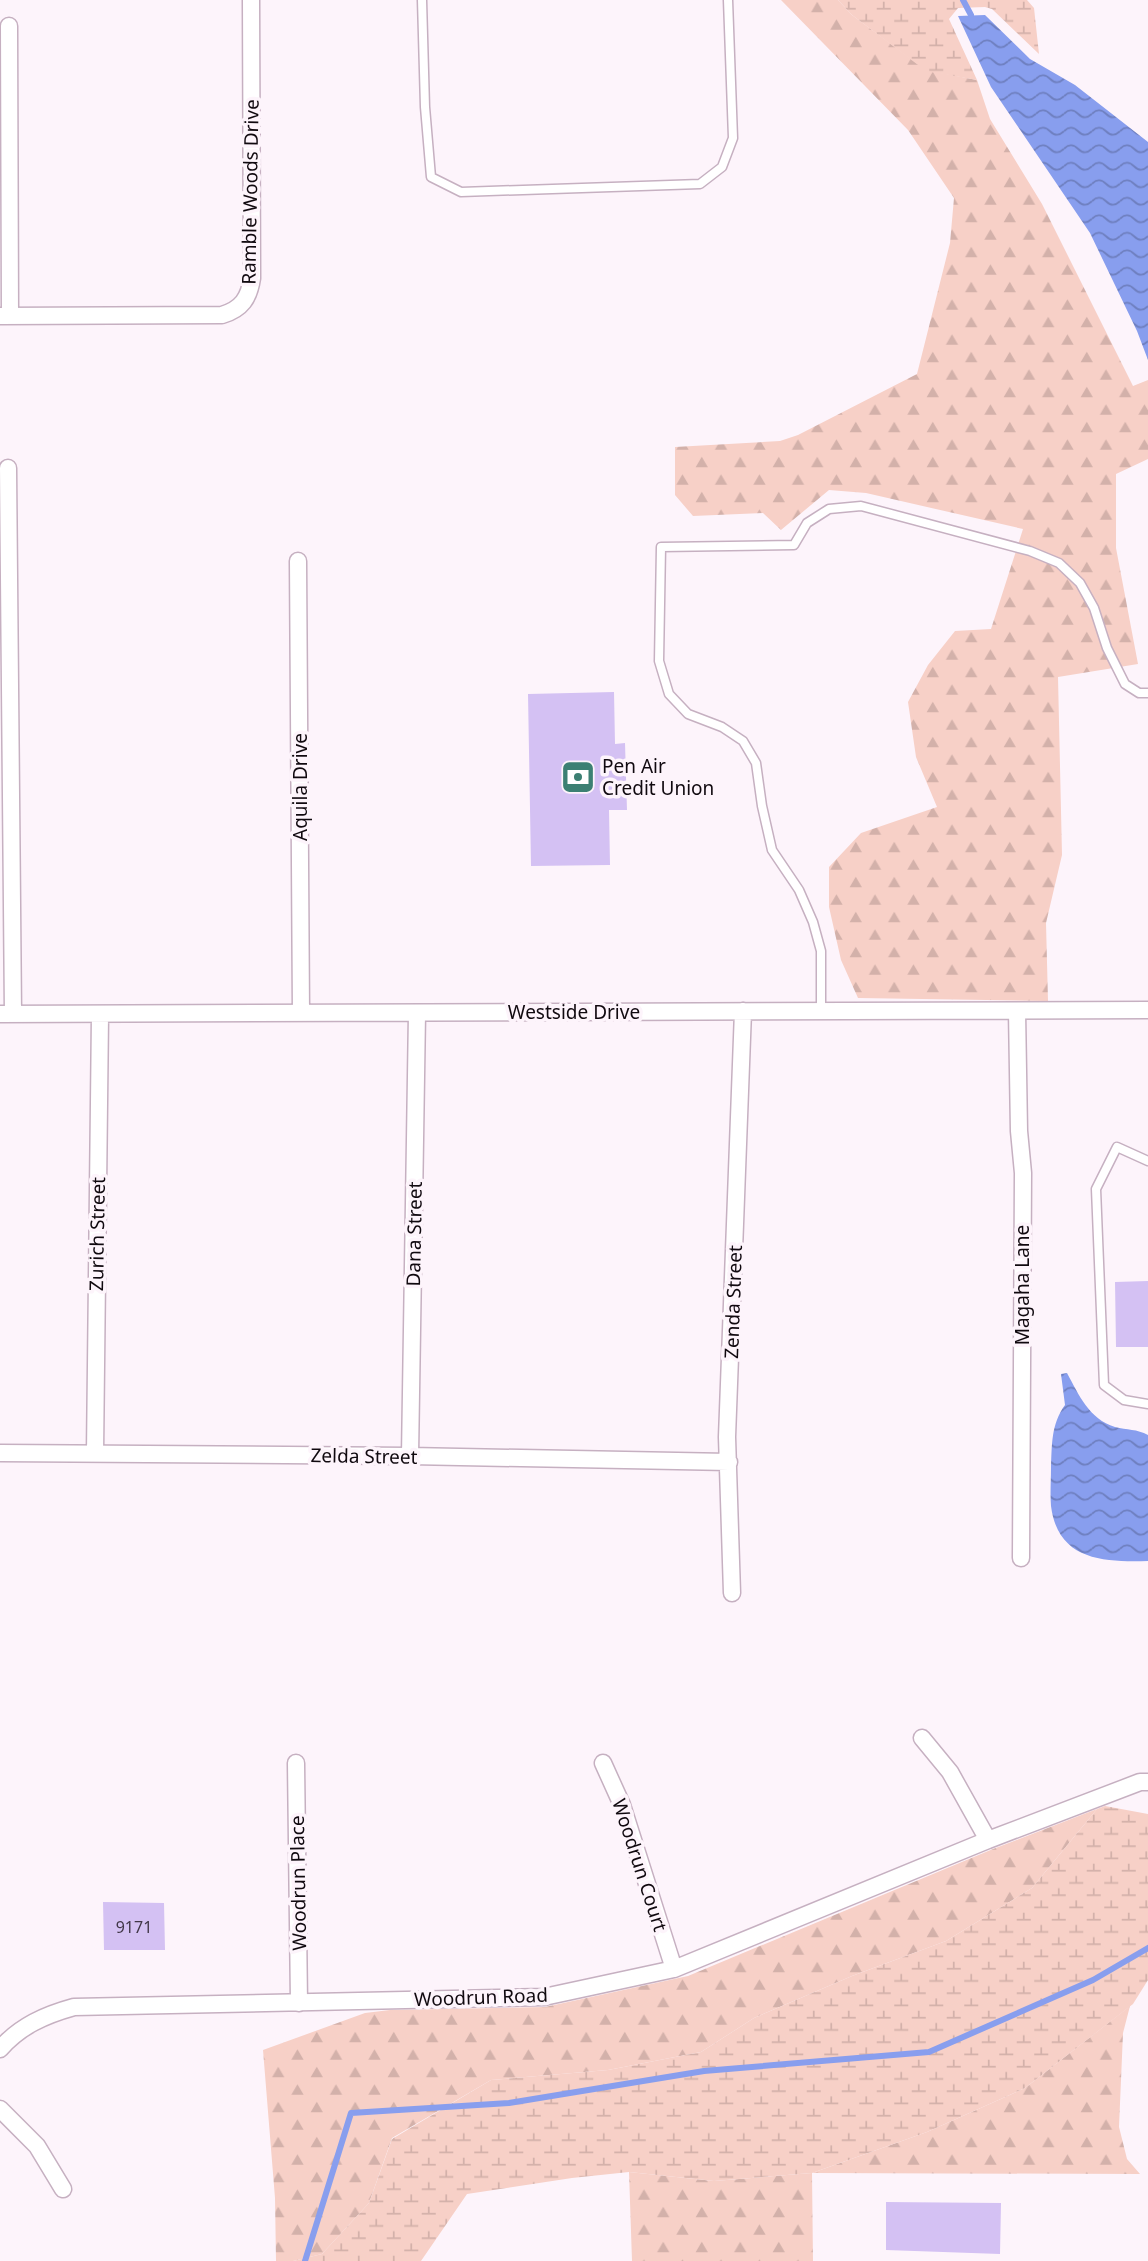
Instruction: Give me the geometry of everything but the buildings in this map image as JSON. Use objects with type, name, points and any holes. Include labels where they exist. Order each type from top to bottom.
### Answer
[{"type":"street","name":"Ramble Woods Drive","points":[[5,316],[222,315],[233,312],[244,303],[250,292],[252,278],[251,0]]},
{"type":"street","points":[[5,316],[9,26]]},
{"type":"street","points":[[6,1014],[8,468]]},
{"type":"street","name":"Aquila Drive","points":[[298,561],[301,1013]]},
{"type":"street","name":"Westside Drive","points":[[6,1014],[1148,1010]]},
{"type":"street","name":"Zenda Street","points":[[732,1593],[727,1437],[743,1011]]},
{"type":"street","name":"Magaha Lane","points":[[1017,1011],[1019,1131],[1023,1173],[1021,1558]]},
{"type":"street","name":"Dana Street","points":[[410,1456],[417,1013]]},
{"type":"street","name":"Zurich Street","points":[[95,1453],[100,1015]]},
{"type":"street","name":"Zelda Street","points":[[0,1453],[729,1462]]},
{"type":"street","points":[[922,1738],[950,1772],[988,1840]]},
{"type":"street","name":"Woodrun Place","points":[[296,1763],[299,2003]]},
{"type":"street","name":"Woodrun Court","points":[[603,1763],[622,1805],[674,1969]]},
{"type":"street","name":"Woodrun Road","points":[[0,2049],[27,2025],[74,2007],[544,1997],[674,1969],[988,1840],[1140,1782],[1148,1782]]},
{"type":"street","points":[[0,2109],[37,2146],[63,2189]]},
{"type":"lane","points":[[422,0],[425,107],[431,177],[461,192],[700,184],[722,167],[733,138],[728,0]]},
{"type":"lane","points":[[821,1011],[821,951],[813,922],[799,890],[772,850],[756,763],[743,741],[722,727],[688,714],[669,694],[659,661],[661,547],[794,545],[807,523],[829,509],[861,506],[1030,551],[1059,564],[1080,583],[1094,608],[1107,648],[1125,684],[1139,693],[1148,693]]},
{"type":"lane","points":[[1148,1161],[1117,1147],[1096,1189],[1104,1385],[1124,1400],[1148,1405]]},
{"type":"green space","points":[[781,0],[838,0],[852,15],[926,70],[977,80],[990,119],[1042,204],[1133,386],[1148,380],[1148,459],[1116,474],[1116,548],[1138,664],[1058,677],[1062,855],[1046,923],[1048,1001],[858,998],[841,960],[829,907],[829,867],[861,833],[937,807],[916,757],[908,702],[928,665],[955,631],[991,629],[1023,529],[866,493],[829,490],[781,530],[763,513],[693,516],[675,495],[675,447],[780,441],[798,435],[917,374],[950,243],[954,198],[908,130]]},
{"type":"green space","points":[[838,0],[1027,0],[1034,8],[1039,54],[992,9],[958,8],[949,19],[977,80],[926,71],[852,15]]},
{"type":"green space","points":[[1105,1806],[1148,1814],[1148,1980],[1133,2004],[1025,2088],[927,2132],[812,2173],[714,2181],[629,2172],[467,2194],[421,2261],[293,2261],[322,2254],[369,2203],[392,2139],[491,2080],[608,2070],[701,2052],[754,2018],[852,1976],[946,1941],[1032,1888],[1097,1809]]},
{"type":"green space","points":[[1097,1809],[1032,1888],[946,1941],[852,1976],[754,2018],[701,2052],[608,2070],[491,2080],[392,2138],[369,2203],[322,2254],[293,2261],[276,2261],[275,2198],[263,2050],[365,2013],[390,2010],[545,2007],[688,1976],[993,1849]]},
{"type":"green space","points":[[1130,2006],[1123,2033],[1119,2127],[1127,2159],[1140,2174],[812,2173],[927,2132],[1025,2088]]},
{"type":"green space","points":[[629,2172],[714,2181],[812,2173],[813,2261],[632,2261]]},
{"type":"water","points":[[985,15],[1030,59],[1075,85],[1148,142],[1148,360],[1090,233],[991,87],[958,16]]},
{"type":"water","points":[[1067,1373],[1086,1405],[1098,1418],[1115,1427],[1148,1435],[1148,1561],[1115,1561],[1086,1554],[1073,1548],[1055,1524],[1051,1506],[1052,1443],[1057,1420],[1065,1405],[1061,1374]]},
{"type":"waterway","points":[[963,0],[971,15]]},
{"type":"waterway","points":[[305,2261],[351,2113],[509,2103],[704,2071],[929,2052],[1093,1980],[1148,1948]]},
{"type":"place","name":"Pen Air Credit Union","points":[[578,777]]}]
